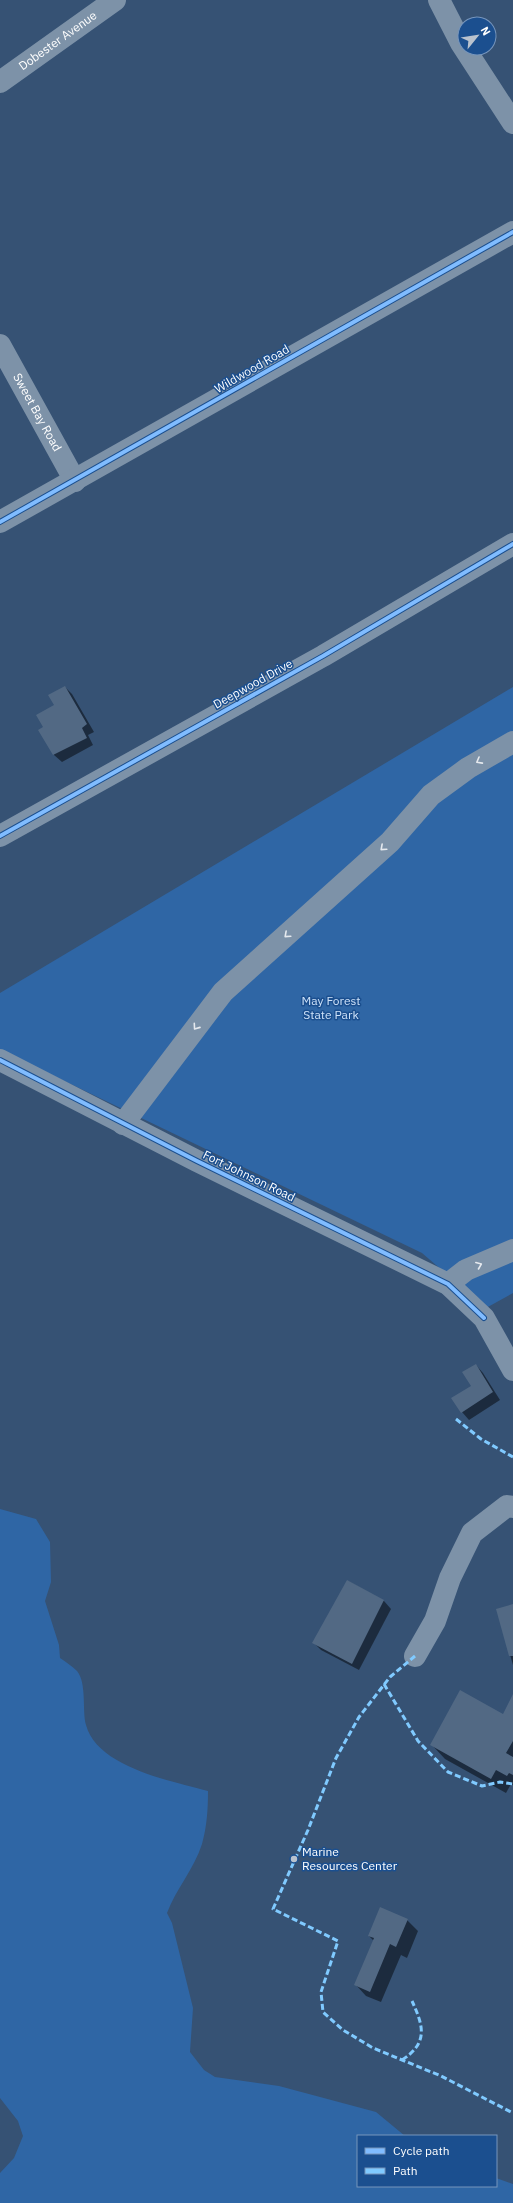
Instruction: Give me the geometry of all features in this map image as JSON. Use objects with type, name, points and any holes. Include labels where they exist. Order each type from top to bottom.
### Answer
[{"type":"street","name":"Dobester Avenue","points":[[0,82],[115,0]]},
{"type":"street","points":[[439,0],[461,43],[513,123]]},
{"type":"street","name":"Wildwood Road","points":[[0,522],[75,481],[513,232]]},
{"type":"street","name":"Sweet Bay Road","points":[[0,345],[75,481]]},
{"type":"street","name":"Deepwood Drive","points":[[0,836],[323,656],[513,544]]},
{"type":"street","points":[[123,1124],[223,992],[390,842],[431,795],[468,768],[513,742]]},
{"type":"street","name":"Fort Johnson Road","points":[[0,1060],[123,1124],[448,1284],[484,1318],[513,1370]]},
{"type":"street","points":[[448,1284],[466,1270],[513,1250]]},
{"type":"street","points":[[415,1656],[435,1621],[450,1578],[472,1533],[507,1506],[513,1507]]},
{"type":"green space","name":"May Forest State Park","points":[[513,687],[513,1293],[486,1308],[422,1253],[0,1050],[0,993]]},
{"type":"green space","points":[[0,1509],[36,1519],[50,1542],[51,1582],[45,1601],[59,1645],[60,1658],[75,1669],[80,1676],[83,1690],[86,1725],[93,1739],[104,1752],[137,1770],[156,1777],[208,1791],[207,1818],[199,1853],[167,1913],[172,1923],[193,2008],[190,2052],[204,2070],[215,2077],[279,2086],[376,2112],[404,2135],[357,2135],[357,2187],[497,2187],[497,2178],[513,2184],[513,2203],[0,2203],[0,2173],[14,2158],[23,2136],[18,2121],[0,2098]]},
{"type":"building","points":[[65,686],[87,724],[82,728],[87,738],[53,755],[38,730],[43,727],[36,715],[54,705],[48,695]]},
{"type":"building","points":[[476,1364],[493,1392],[461,1413],[451,1398],[471,1386],[462,1372]]},
{"type":"building","points":[[347,1580],[384,1600],[352,1664],[312,1643]]},
{"type":"building","points":[[513,1604],[513,1656],[509,1656],[496,1609]]},
{"type":"building","points":[[460,1690],[503,1714],[513,1694],[513,1741],[506,1753],[513,1757],[513,1775],[509,1773],[507,1776],[496,1770],[491,1779],[430,1745]]},
{"type":"building","points":[[380,1907],[408,1919],[396,1947],[390,1944],[370,1992],[354,1985],[374,1938],[368,1936]]},
{"type":"marked path","points":[[456,1419],[481,1439],[513,1457]]},
{"type":"marked path","points":[[415,1656],[390,1677],[359,1717],[336,1758],[308,1830],[273,1909],[338,1941],[321,1992],[323,2012],[343,2030],[373,2048],[441,2076],[513,2113]]},
{"type":"marked path","points":[[384,1684],[418,1741],[448,1772],[482,1786],[500,1782],[513,1784]]},
{"type":"marked path","points":[[402,2060],[410,2054],[420,2041],[421,2027],[412,2001]]},
{"type":"cycle path","points":[[0,522],[513,232]]},
{"type":"cycle path","points":[[0,836],[323,656],[513,544]]},
{"type":"cycle path","points":[[0,1060],[197,1161],[448,1284],[484,1318]]},
{"type":"place","name":"Marine Resources Center","points":[[294,1859]]}]
